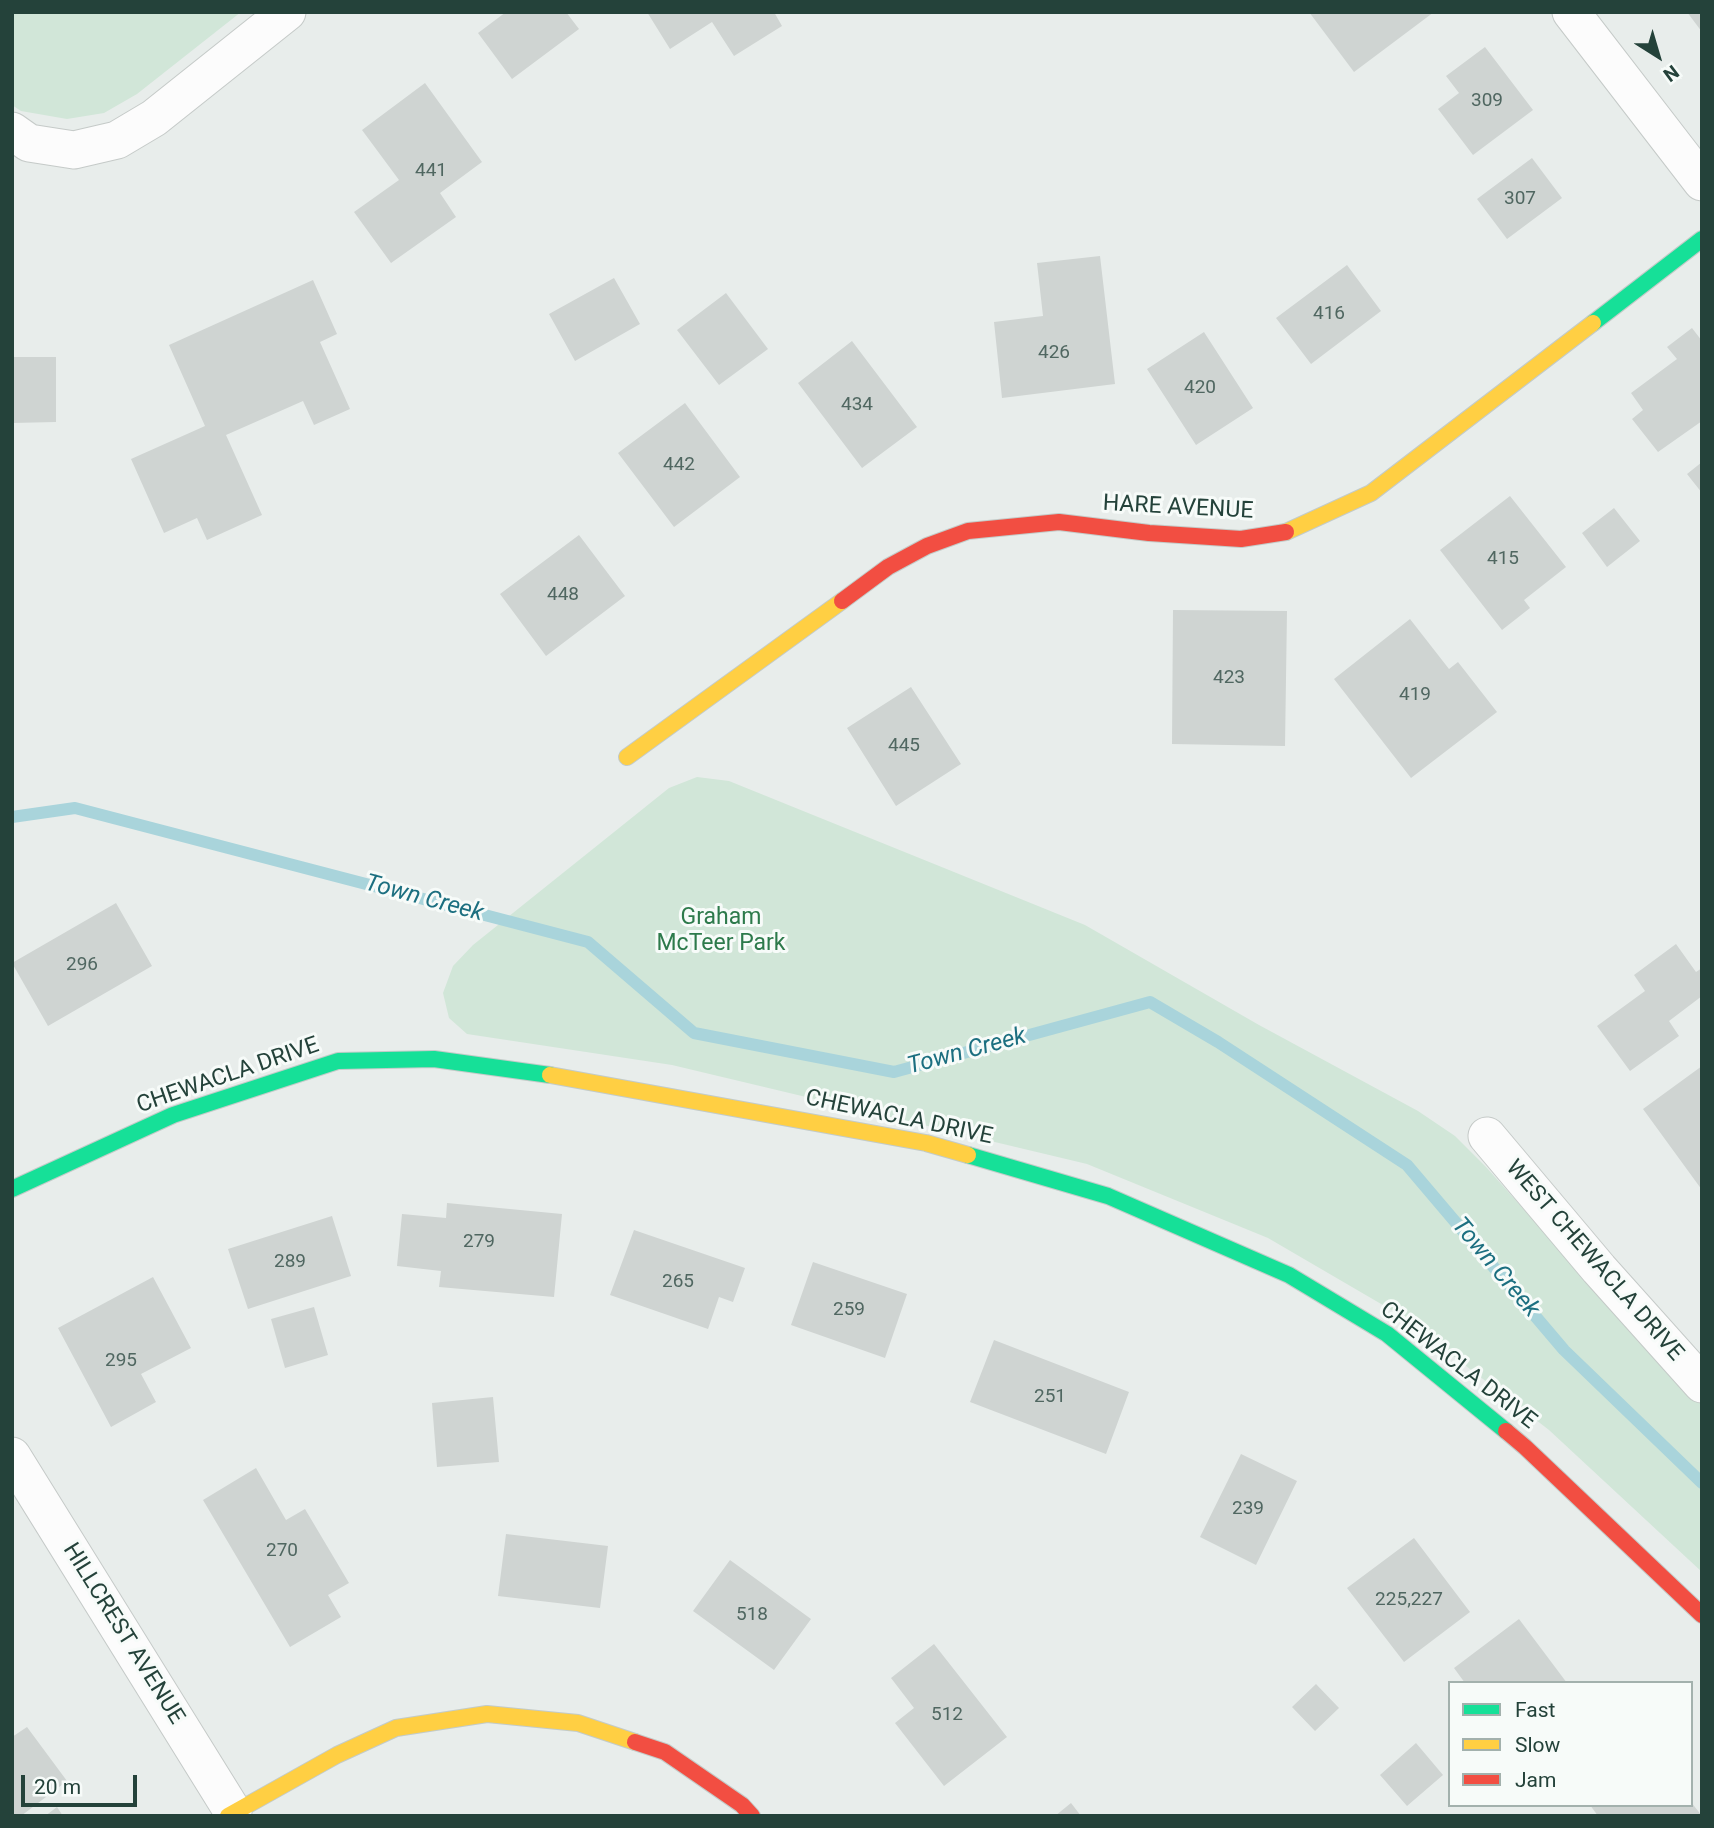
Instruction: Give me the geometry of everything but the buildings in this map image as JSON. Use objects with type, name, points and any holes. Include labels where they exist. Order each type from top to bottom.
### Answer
[{"type":"street","points":[[12,131],[29,143],[74,150],[117,140],[154,118],[287,12]]},
{"type":"street","points":[[1572,12],[1702,183]]},
{"type":"street","name":"HARE AVENUE","points":[[627,757],[888,567],[927,546],[968,531],[1059,522],[1149,533],[1241,539],[1286,532],[1371,493],[1702,239]]},
{"type":"street","name":"CHEWACLA DRIVE","points":[[12,1189],[173,1115],[338,1061],[434,1059],[525,1070],[926,1143],[1108,1196],[1289,1275],[1387,1334],[1525,1447],[1702,1615]]},
{"type":"street","name":"WEST CHEWACLA DRIVE","points":[[1487,1136],[1599,1269],[1702,1384]]},
{"type":"street","name":"HILLCREST AVENUE","points":[[12,1457],[231,1814]]},
{"type":"street","points":[[231,1814],[337,1755],[396,1728],[487,1714],[578,1723],[664,1752],[742,1805],[752,1816]]},
{"type":"green space","points":[[12,12],[241,12],[137,94],[104,113],[67,119],[21,111],[12,105]]},
{"type":"green space","name":"Graham McTeer Park","points":[[697,777],[729,781],[1085,925],[1259,1025],[1418,1111],[1455,1136],[1486,1167],[1669,1372],[1702,1404],[1702,1572],[1549,1430],[1400,1315],[1268,1238],[1087,1164],[672,1065],[467,1034],[449,1018],[443,993],[453,966],[473,945],[669,788]]},
{"type":"waterway","name":"Town Creek","points":[[12,817],[75,808],[588,942],[694,1033],[894,1072],[1150,1002],[1218,1042],[1407,1165],[1564,1350],[1702,1483]]},
{"type":"traffic: fast","points":[[1593,323],[1702,239]]},
{"type":"traffic: fast","points":[[12,1189],[173,1115],[338,1061],[434,1059],[550,1075]]},
{"type":"traffic: fast","points":[[968,1155],[1108,1196],[1289,1275],[1387,1334],[1506,1431]]},
{"type":"traffic: slow","points":[[1286,532],[1371,493],[1593,323]]},
{"type":"traffic: slow","points":[[627,757],[842,601]]},
{"type":"traffic: slow","points":[[550,1075],[926,1143],[968,1155]]},
{"type":"traffic: slow","points":[[228,1816],[337,1755],[396,1728],[487,1714],[578,1723],[635,1742]]},
{"type":"traffic: jam","points":[[842,601],[888,567],[927,546],[968,531],[1059,522],[1149,533],[1241,539],[1286,532]]},
{"type":"traffic: jam","points":[[1506,1431],[1702,1615]]},
{"type":"traffic: jam","points":[[635,1742],[665,1752],[742,1805],[752,1816]]}]
